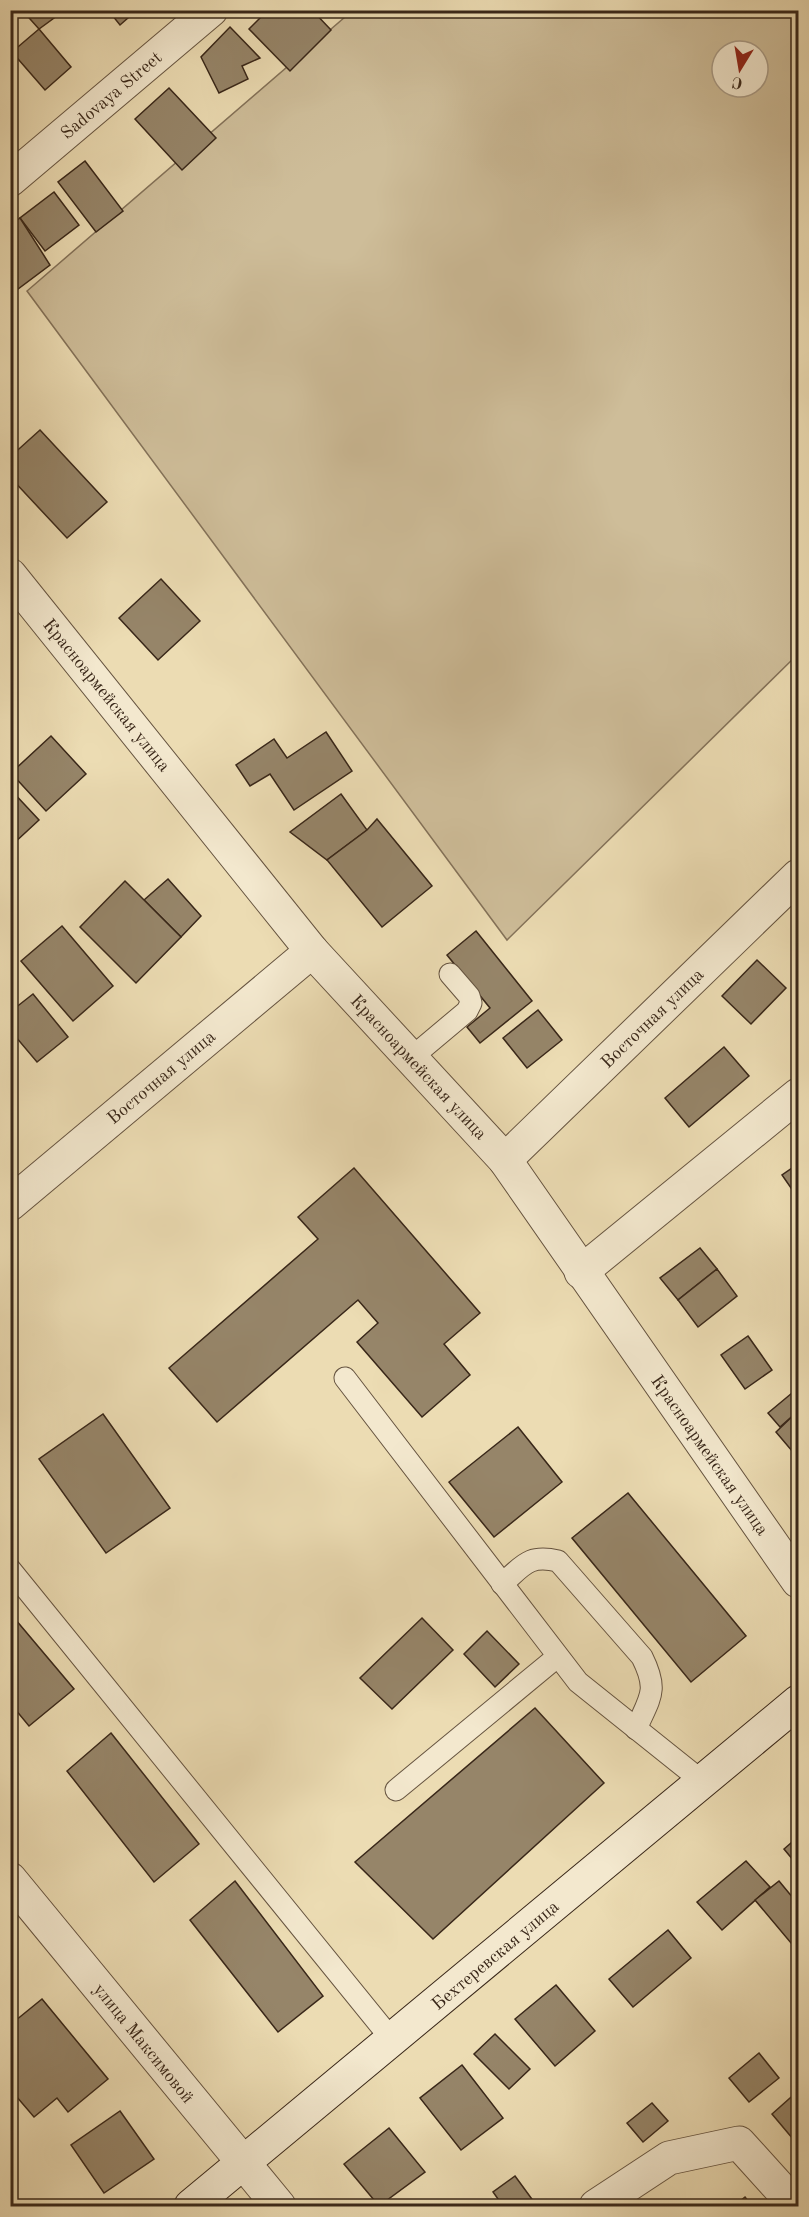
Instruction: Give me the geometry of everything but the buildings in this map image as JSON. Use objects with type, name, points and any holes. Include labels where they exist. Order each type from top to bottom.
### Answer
[{"type":"street","name":"Sadovaya Street","points":[[10,180],[211,10]]},
{"type":"street","name":"Красноармейская улица","points":[[10,575],[312,951],[505,1160],[798,1581]]},
{"type":"street","name":"Восточная улица","points":[[505,1160],[798,876]]},
{"type":"street","name":"Восточная улица","points":[[10,1204],[312,951]]},
{"type":"street","points":[[581,1272],[798,1095]]},
{"type":"street","name":"Бехтеревская улица","points":[[191,2206],[244,2165],[798,1702]]},
{"type":"street","name":"улица Максимовой","points":[[10,1879],[279,2206]]},
{"type":"street","points":[[596,2206],[669,2158],[740,2143],[796,2206]]},
{"type":"lane","points":[[411,1058],[466,1011],[471,1004],[469,996],[450,974]]},
{"type":"lane","points":[[345,1378],[578,1682],[703,1782]]},
{"type":"lane","points":[[502,1584],[527,1563],[540,1557],[558,1561],[642,1658],[650,1674],[652,1691],[636,1729]]},
{"type":"lane","points":[[10,1569],[393,2041]]},
{"type":"lane","points":[[396,1790],[557,1657]]},
{"type":"shaded area","points":[[352,11],[798,11],[798,654],[507,940],[27,291]]}]
